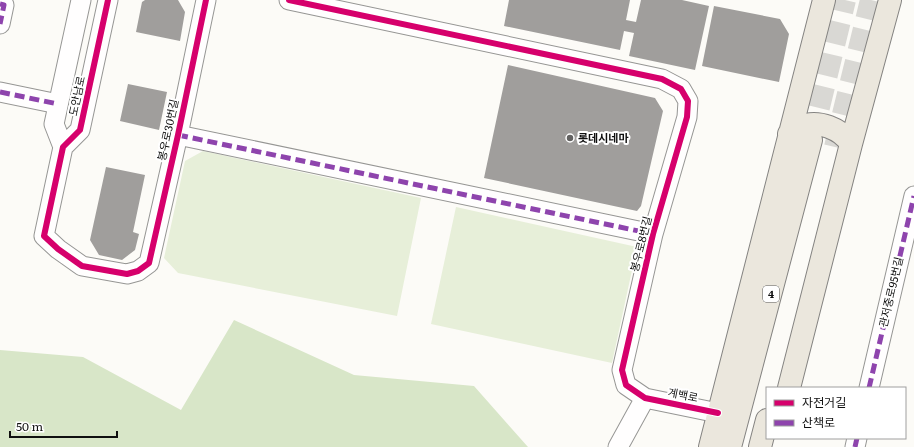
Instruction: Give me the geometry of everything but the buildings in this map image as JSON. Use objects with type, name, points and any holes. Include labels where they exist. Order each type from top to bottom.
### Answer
[{"type":"main road","points":[[710,447],[824,0]]},
{"type":"main road","points":[[775,387],[843,146],[890,0]]},
{"type":"main road","points":[[788,387],[843,146],[844,135],[829,127],[818,125],[807,125],[800,127],[789,134]]},
{"type":"main road","name":"4","points":[[730,447],[811,140]]},
{"type":"main road","points":[[760,447],[766,424]]},
{"type":"street","name":"도안남로","points":[[81,0],[54,124],[63,147],[80,130],[108,0]]},
{"type":"street","name":"봉우로30번길","points":[[63,147],[44,236],[58,249],[82,266],[127,274],[138,271],[149,263],[178,135],[206,0]]},
{"type":"street","name":"봉우로8번길","points":[[289,0],[662,79],[681,89],[688,101],[687,117],[653,234],[622,370],[626,385],[645,398]]},
{"type":"street","points":[[0,4],[4,5],[0,24]]},
{"type":"street","points":[[0,92],[58,104]]},
{"type":"street","points":[[178,135],[653,234]]},
{"type":"street","name":"관저중로95번길","points":[[869,387],[914,196]]},
{"type":"street","points":[[618,447],[645,398]]},
{"type":"street","name":"계백로","points":[[645,398],[718,413]]},
{"type":"green space","points":[[203,151],[421,198],[397,316],[178,273],[164,258],[185,161]]},
{"type":"green space","points":[[456,207],[637,247],[612,363],[431,324]]},
{"type":"green space","points":[[234,320],[354,375],[474,386],[528,447],[0,447],[0,350],[83,357],[181,410]]},
{"type":"tunnel","points":[[811,140],[845,0]]},
{"type":"tunnel","points":[[835,147],[871,0]]},
{"type":"marked path","points":[[0,4],[4,5],[0,24]]},
{"type":"marked path","points":[[0,92],[58,104]]},
{"type":"marked path","points":[[178,135],[653,234]]},
{"type":"marked path","points":[[869,387],[914,196]]},
{"type":"marked path","points":[[855,447],[857,439]]},
{"type":"cycle path","points":[[108,0],[80,130],[63,147],[44,236],[58,249],[82,266],[127,274],[138,271],[149,263],[178,135],[206,0]]},
{"type":"cycle path","points":[[289,0],[662,79],[681,89],[688,101],[687,117],[653,234],[622,370],[626,385],[645,398],[718,413]]},
{"type":"place","name":"롯데시네마","points":[[570,138]]}]
